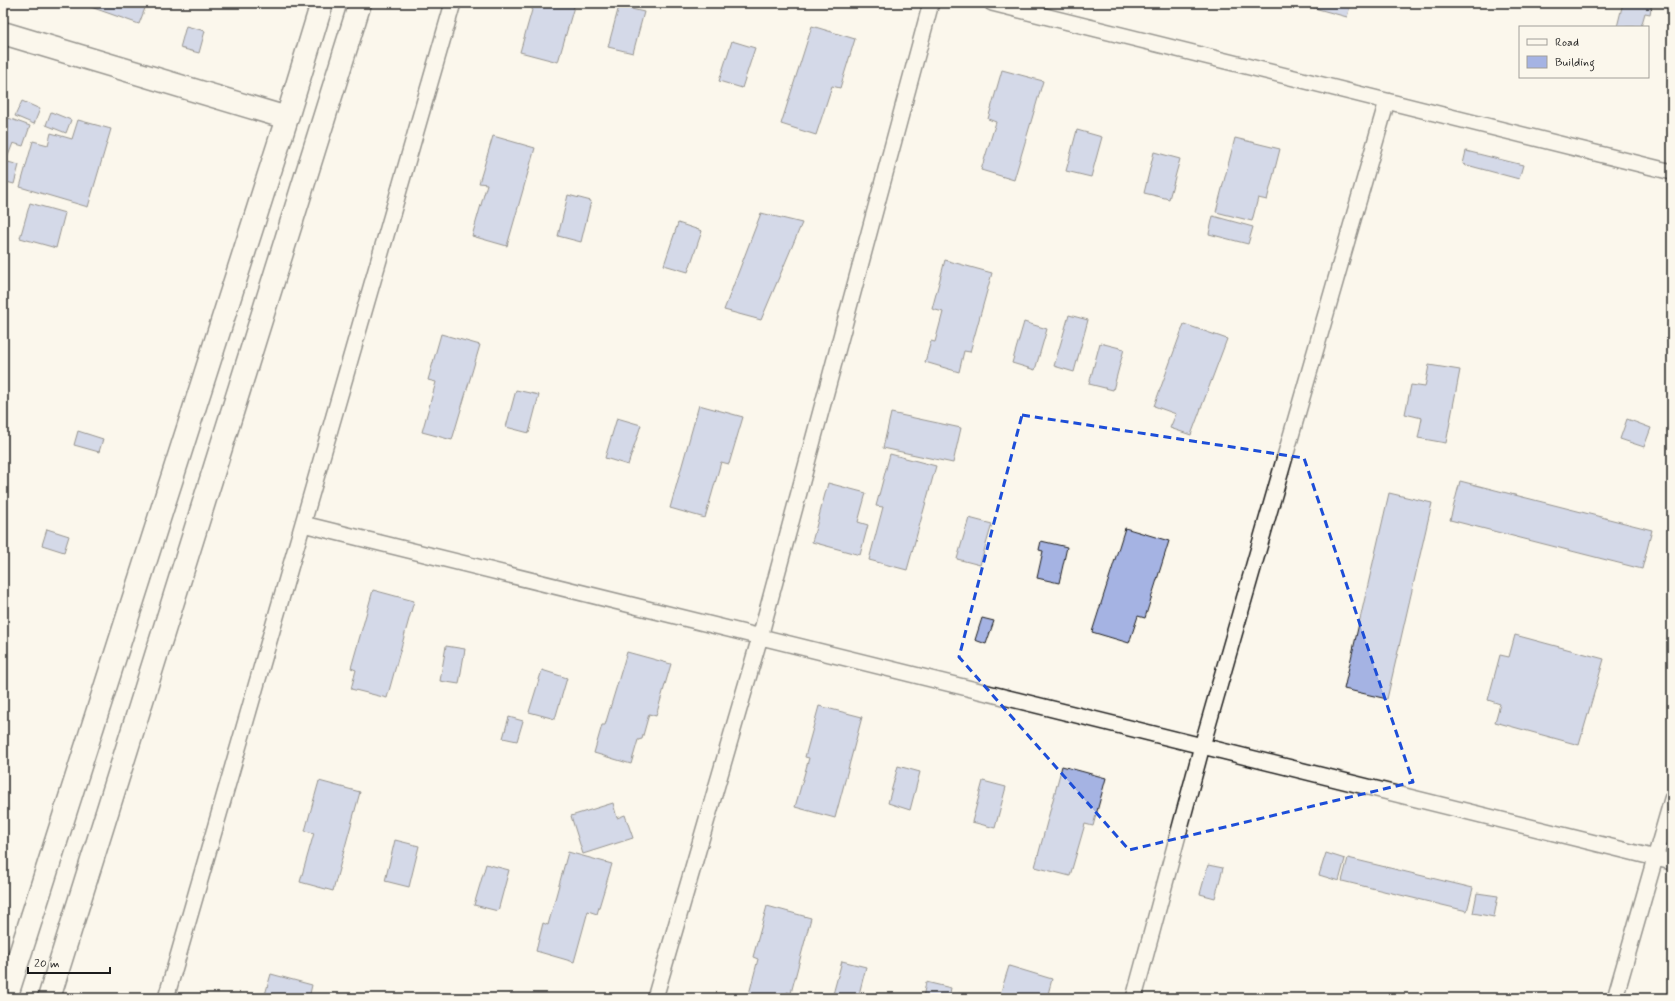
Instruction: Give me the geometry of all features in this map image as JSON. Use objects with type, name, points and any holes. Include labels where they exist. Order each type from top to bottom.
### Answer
[{"type":"street","points":[[6,998],[287,118],[322,3]]},
{"type":"street","points":[[49,998],[360,3]]},
{"type":"street","points":[[3,33],[287,118]]},
{"type":"lane","points":[[166,998],[453,3]]},
{"type":"lane","points":[[655,998],[760,636],[932,3]]},
{"type":"lane","points":[[992,3],[1672,172]]},
{"type":"lane","points":[[1134,998],[1202,746],[1387,101]]},
{"type":"lane","points":[[303,524],[1672,862]]},
{"type":"lane","points":[[1615,998],[1672,799]]},
{"type":"highlighted area","points":[[1022,415],[1304,458],[1413,782],[1129,850],[959,657]]},
{"type":"building","points":[[90,3],[147,3],[139,24],[88,6]]},
{"type":"building","points":[[534,3],[575,3],[558,62],[520,52]]},
{"type":"building","points":[[1307,3],[1351,3],[1347,17],[1307,6]]},
{"type":"building","points":[[1623,3],[1652,3],[1650,14],[1645,13],[1641,26],[1617,26]]},
{"type":"building","points":[[619,6],[644,12],[633,53],[608,47]]},
{"type":"building","points":[[186,26],[205,31],[199,53],[180,48]]},
{"type":"building","points":[[812,26],[855,39],[840,88],[832,86],[816,135],[781,124]]},
{"type":"building","points":[[732,41],[755,48],[742,88],[719,81]]},
{"type":"building","points":[[1002,70],[1043,81],[1014,180],[981,170],[996,122],[988,119]]},
{"type":"building","points":[[22,101],[40,109],[34,124],[15,116]]},
{"type":"building","points":[[51,112],[71,120],[66,133],[46,125]]},
{"type":"building","points":[[3,116],[30,126],[23,146],[13,143],[4,166]]},
{"type":"building","points":[[78,120],[111,129],[88,207],[20,187],[33,141],[48,145],[51,133],[72,139]]},
{"type":"building","points":[[1077,130],[1102,137],[1091,177],[1066,171]]},
{"type":"building","points":[[493,136],[535,148],[507,246],[472,236],[487,184],[479,183]]},
{"type":"building","points":[[1235,138],[1280,149],[1267,200],[1258,198],[1252,221],[1216,212]]},
{"type":"building","points":[[1466,151],[1523,165],[1519,179],[1463,164]]},
{"type":"building","points":[[1154,152],[1180,159],[1169,199],[1144,193]]},
{"type":"building","points":[[8,162],[19,165],[14,184],[3,181]]},
{"type":"building","points":[[568,195],[591,201],[581,242],[558,236]]},
{"type":"building","points":[[30,203],[65,213],[56,248],[20,238]]},
{"type":"building","points":[[761,213],[802,223],[761,320],[724,310]]},
{"type":"building","points":[[1213,216],[1253,227],[1248,244],[1209,234]]},
{"type":"building","points":[[678,223],[702,231],[688,272],[664,265]]},
{"type":"building","points":[[945,260],[992,273],[970,352],[964,351],[959,372],[925,362],[931,341],[935,342],[943,312],[932,309]]},
{"type":"building","points":[[1069,315],[1088,320],[1074,372],[1054,366]]},
{"type":"building","points":[[1024,322],[1047,329],[1035,370],[1012,363]]},
{"type":"building","points":[[1184,324],[1227,339],[1191,435],[1170,428],[1176,414],[1154,406]]},
{"type":"building","points":[[441,334],[480,345],[452,440],[422,432],[436,382],[428,380]]},
{"type":"building","points":[[1100,343],[1124,349],[1113,390],[1089,384]]},
{"type":"building","points":[[1429,365],[1460,370],[1446,443],[1418,438],[1422,418],[1405,414],[1411,385],[1425,387]]},
{"type":"building","points":[[516,390],[539,395],[529,433],[506,427]]},
{"type":"building","points":[[699,405],[743,417],[729,464],[721,462],[705,518],[670,508]]},
{"type":"building","points":[[891,413],[961,428],[953,463],[883,448]]},
{"type":"building","points":[[617,418],[641,425],[628,465],[605,458]]},
{"type":"building","points":[[1627,419],[1651,428],[1644,447],[1620,439]]},
{"type":"building","points":[[78,431],[103,439],[99,452],[74,445]]},
{"type":"building","points":[[890,454],[936,466],[907,570],[869,560],[883,507],[876,506]]},
{"type":"building","points":[[1460,481],[1652,530],[1642,569],[1450,520]]},
{"type":"building","points":[[828,483],[866,493],[858,522],[868,525],[860,555],[812,542]]},
{"type":"building","points":[[1389,493],[1432,503],[1387,699],[1344,689]]},
{"type":"building","points":[[969,518],[992,524],[980,565],[957,559]]},
{"type":"building","points":[[1125,528],[1169,541],[1145,618],[1138,616],[1129,643],[1092,632]]},
{"type":"building","points":[[47,529],[69,536],[64,552],[42,545]]},
{"type":"building","points":[[1041,541],[1067,547],[1059,583],[1037,578],[1043,551],[1039,550]]},
{"type":"building","points":[[373,590],[414,601],[387,698],[351,689],[356,670],[351,668]]},
{"type":"building","points":[[982,618],[994,621],[986,644],[975,640]]},
{"type":"building","points":[[1515,635],[1604,659],[1579,745],[1495,722],[1500,704],[1488,700],[1500,655],[1509,657]]},
{"type":"building","points":[[446,646],[465,649],[459,684],[440,681]]},
{"type":"building","points":[[627,652],[671,664],[656,716],[649,714],[642,739],[638,740],[631,764],[594,753],[602,725],[605,725]]},
{"type":"building","points":[[542,670],[567,678],[555,719],[529,712]]},
{"type":"building","points":[[819,706],[862,717],[835,818],[795,807],[809,758],[805,757]]},
{"type":"building","points":[[509,717],[523,721],[517,741],[503,738]]},
{"type":"building","points":[[898,766],[920,772],[910,810],[888,803]]},
{"type":"building","points":[[1062,766],[1106,778],[1093,826],[1085,824],[1070,876],[1035,867]]},
{"type":"building","points":[[319,781],[360,792],[333,891],[300,882],[314,833],[305,831]]},
{"type":"building","points":[[983,781],[1006,787],[995,828],[972,822]]},
{"type":"building","points":[[613,803],[617,818],[625,815],[633,838],[583,854],[571,816]]},
{"type":"building","points":[[395,840],[419,846],[409,887],[385,881]]},
{"type":"building","points":[[568,852],[612,864],[597,914],[588,911],[574,962],[536,951],[543,923],[548,925]]},
{"type":"building","points":[[1326,853],[1345,859],[1339,881],[1319,875]]},
{"type":"building","points":[[1348,858],[1473,888],[1467,911],[1342,881]]},
{"type":"building","points":[[486,864],[509,870],[498,911],[474,905]]},
{"type":"building","points":[[1208,865],[1223,868],[1215,898],[1200,894]]},
{"type":"building","points":[[1477,893],[1498,896],[1494,917],[1473,913]]},
{"type":"building","points":[[767,906],[811,918],[791,993],[787,992],[785,998],[748,998],[758,959],[753,957]]},
{"type":"building","points":[[842,961],[866,967],[858,998],[832,998]]},
{"type":"building","points":[[1009,966],[1052,979],[1047,998],[999,998]]},
{"type":"building","points":[[271,974],[312,985],[309,998],[264,998]]},
{"type":"building","points":[[926,982],[951,988],[949,998],[923,998]]}]
